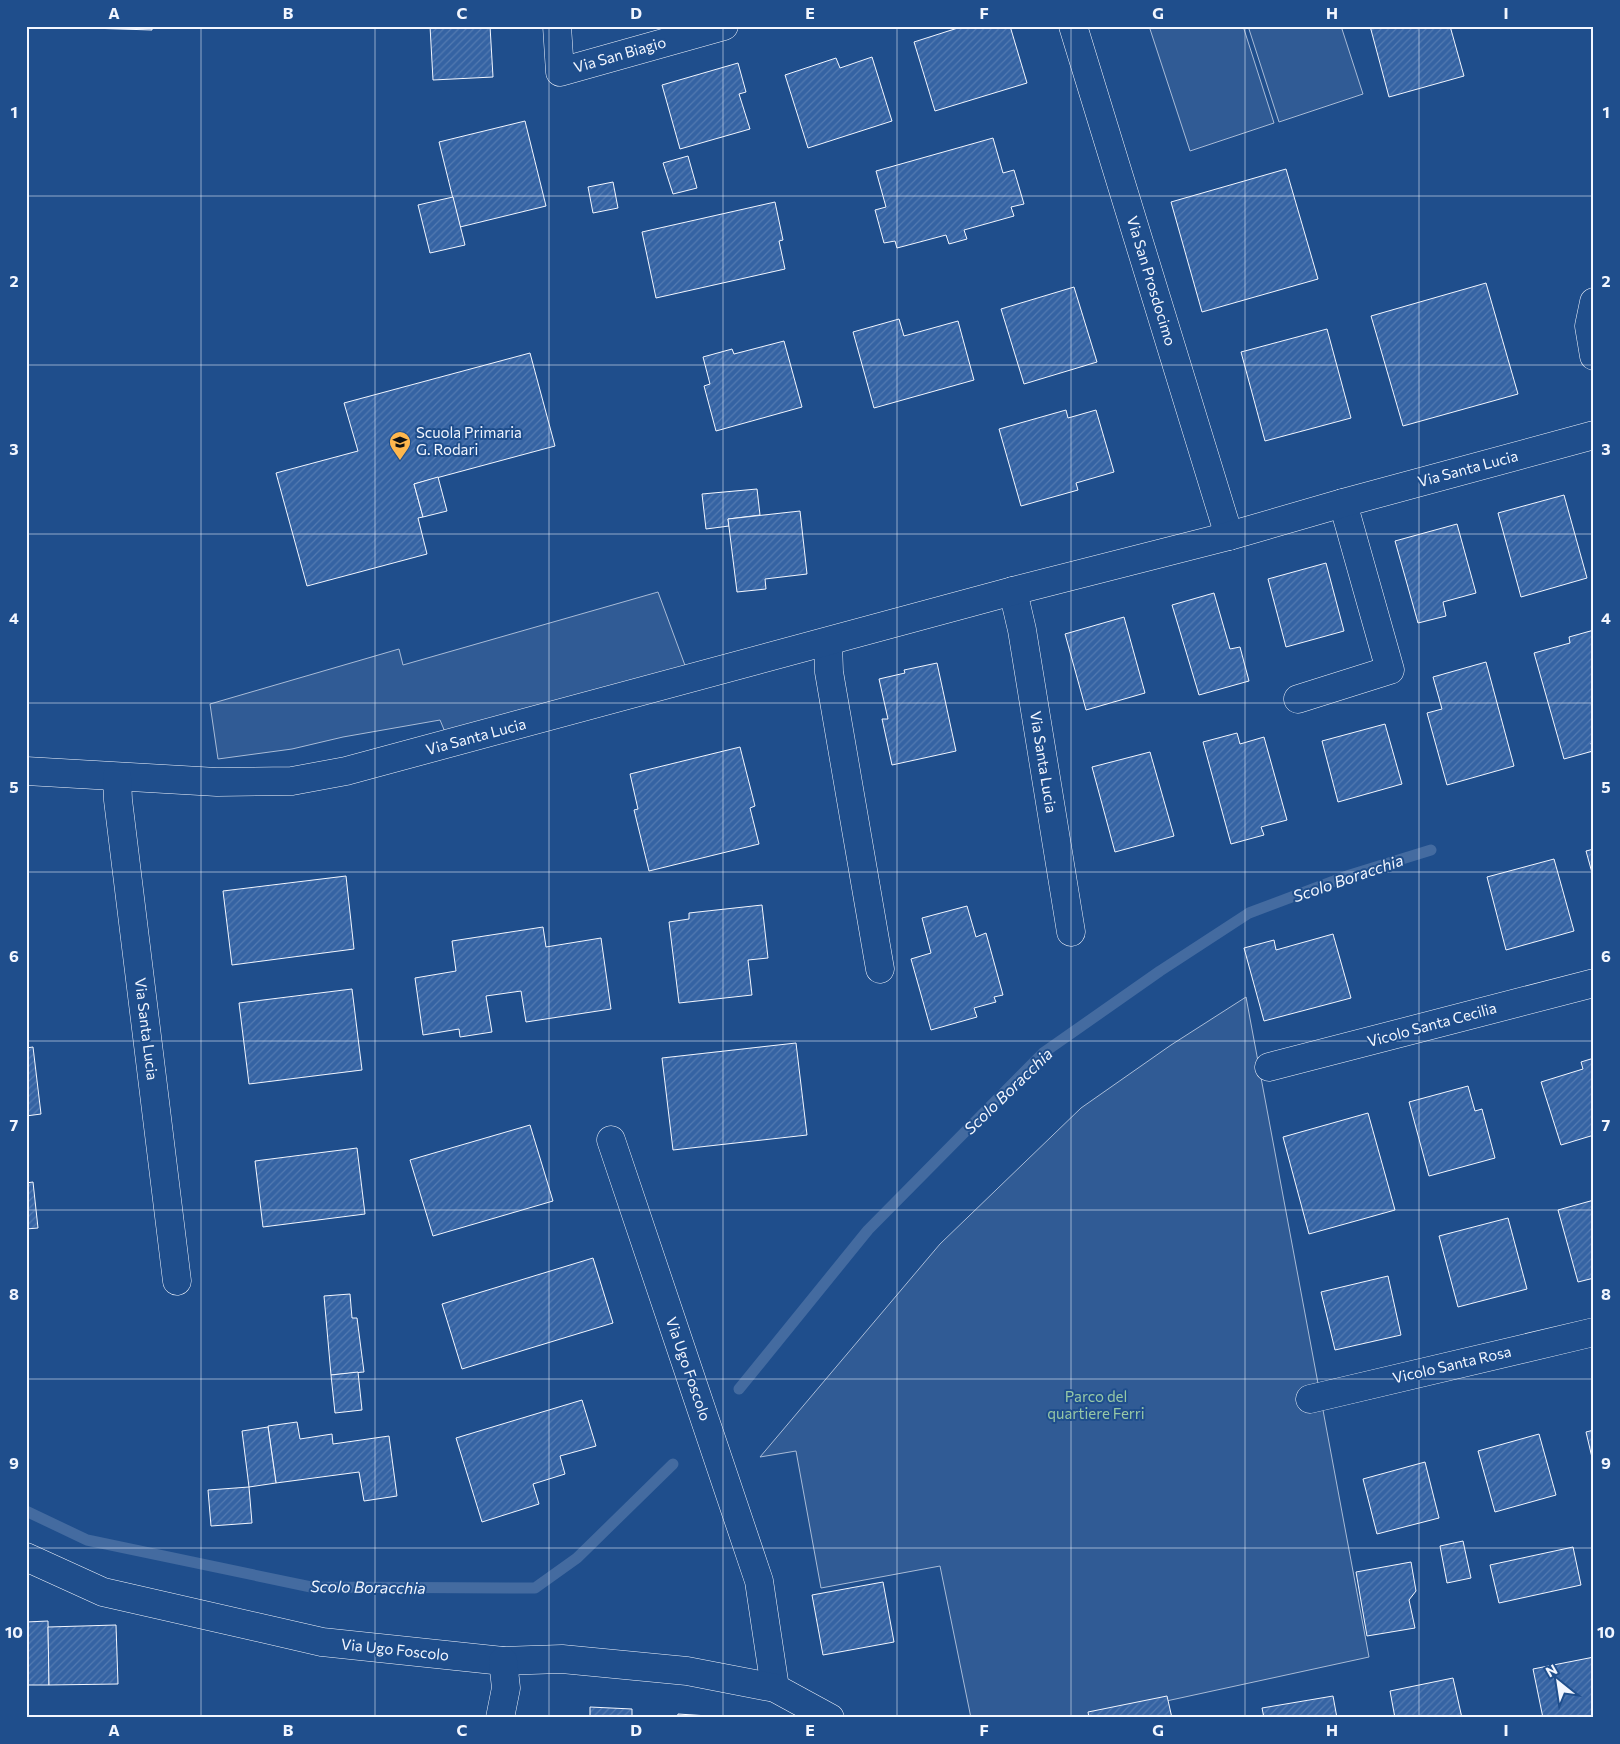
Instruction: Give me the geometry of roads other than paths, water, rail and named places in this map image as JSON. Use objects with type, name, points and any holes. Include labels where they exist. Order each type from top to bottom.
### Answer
[{"type":"street","name":"Via San Biagio","points":[[557,26],[560,72],[724,26]]},
{"type":"street","name":"Via San Prosdocimo","points":[[1074,26],[1229,536]]},
{"type":"street","points":[[1594,302],[1590,326],[1594,356]]},
{"type":"street","name":"Via Santa Lucia","points":[[26,771],[218,782],[292,782],[346,772],[1013,591],[1229,536],[1343,502],[1594,435]]},
{"type":"street","points":[[1298,699],[1390,670],[1343,502]]},
{"type":"street","name":"Via Santa Lucia","points":[[1013,591],[1022,630],[1070,932]]},
{"type":"street","points":[[828,642],[829,672],[880,969]]},
{"type":"street","name":"Via Santa Lucia","points":[[118,777],[119,810],[177,1281]]},
{"type":"street","name":"Vicolo Santa Cecilia","points":[[1269,1067],[1594,982]]},
{"type":"street","name":"Via Ugo Foscolo","points":[[610,1140],[759,1581],[775,1688]]},
{"type":"street","name":"Vicolo Santa Rosa","points":[[1310,1399],[1594,1332]]},
{"type":"street","name":"Via Ugo Foscolo","points":[[26,1557],[104,1592],[322,1642],[503,1661],[562,1660],[687,1671],[775,1688],[830,1718]]},
{"type":"street","points":[[500,1718],[506,1688],[503,1661]]},
{"type":"waterway","name":"Scolo Boracchia","points":[[739,1389],[868,1230],[1043,1053],[1160,971],[1249,913],[1350,875],[1431,850]]},
{"type":"waterway","name":"Scolo Boracchia","points":[[26,1511],[87,1540],[311,1587],[535,1588],[577,1558],[673,1464]]},
{"type":"place","name":"Scuola Primaria G. Rodari","points":[[400,461]]},
{"type":"park label","name":"Parco del quartiere Ferri","points":[[1096,1406]]}]
